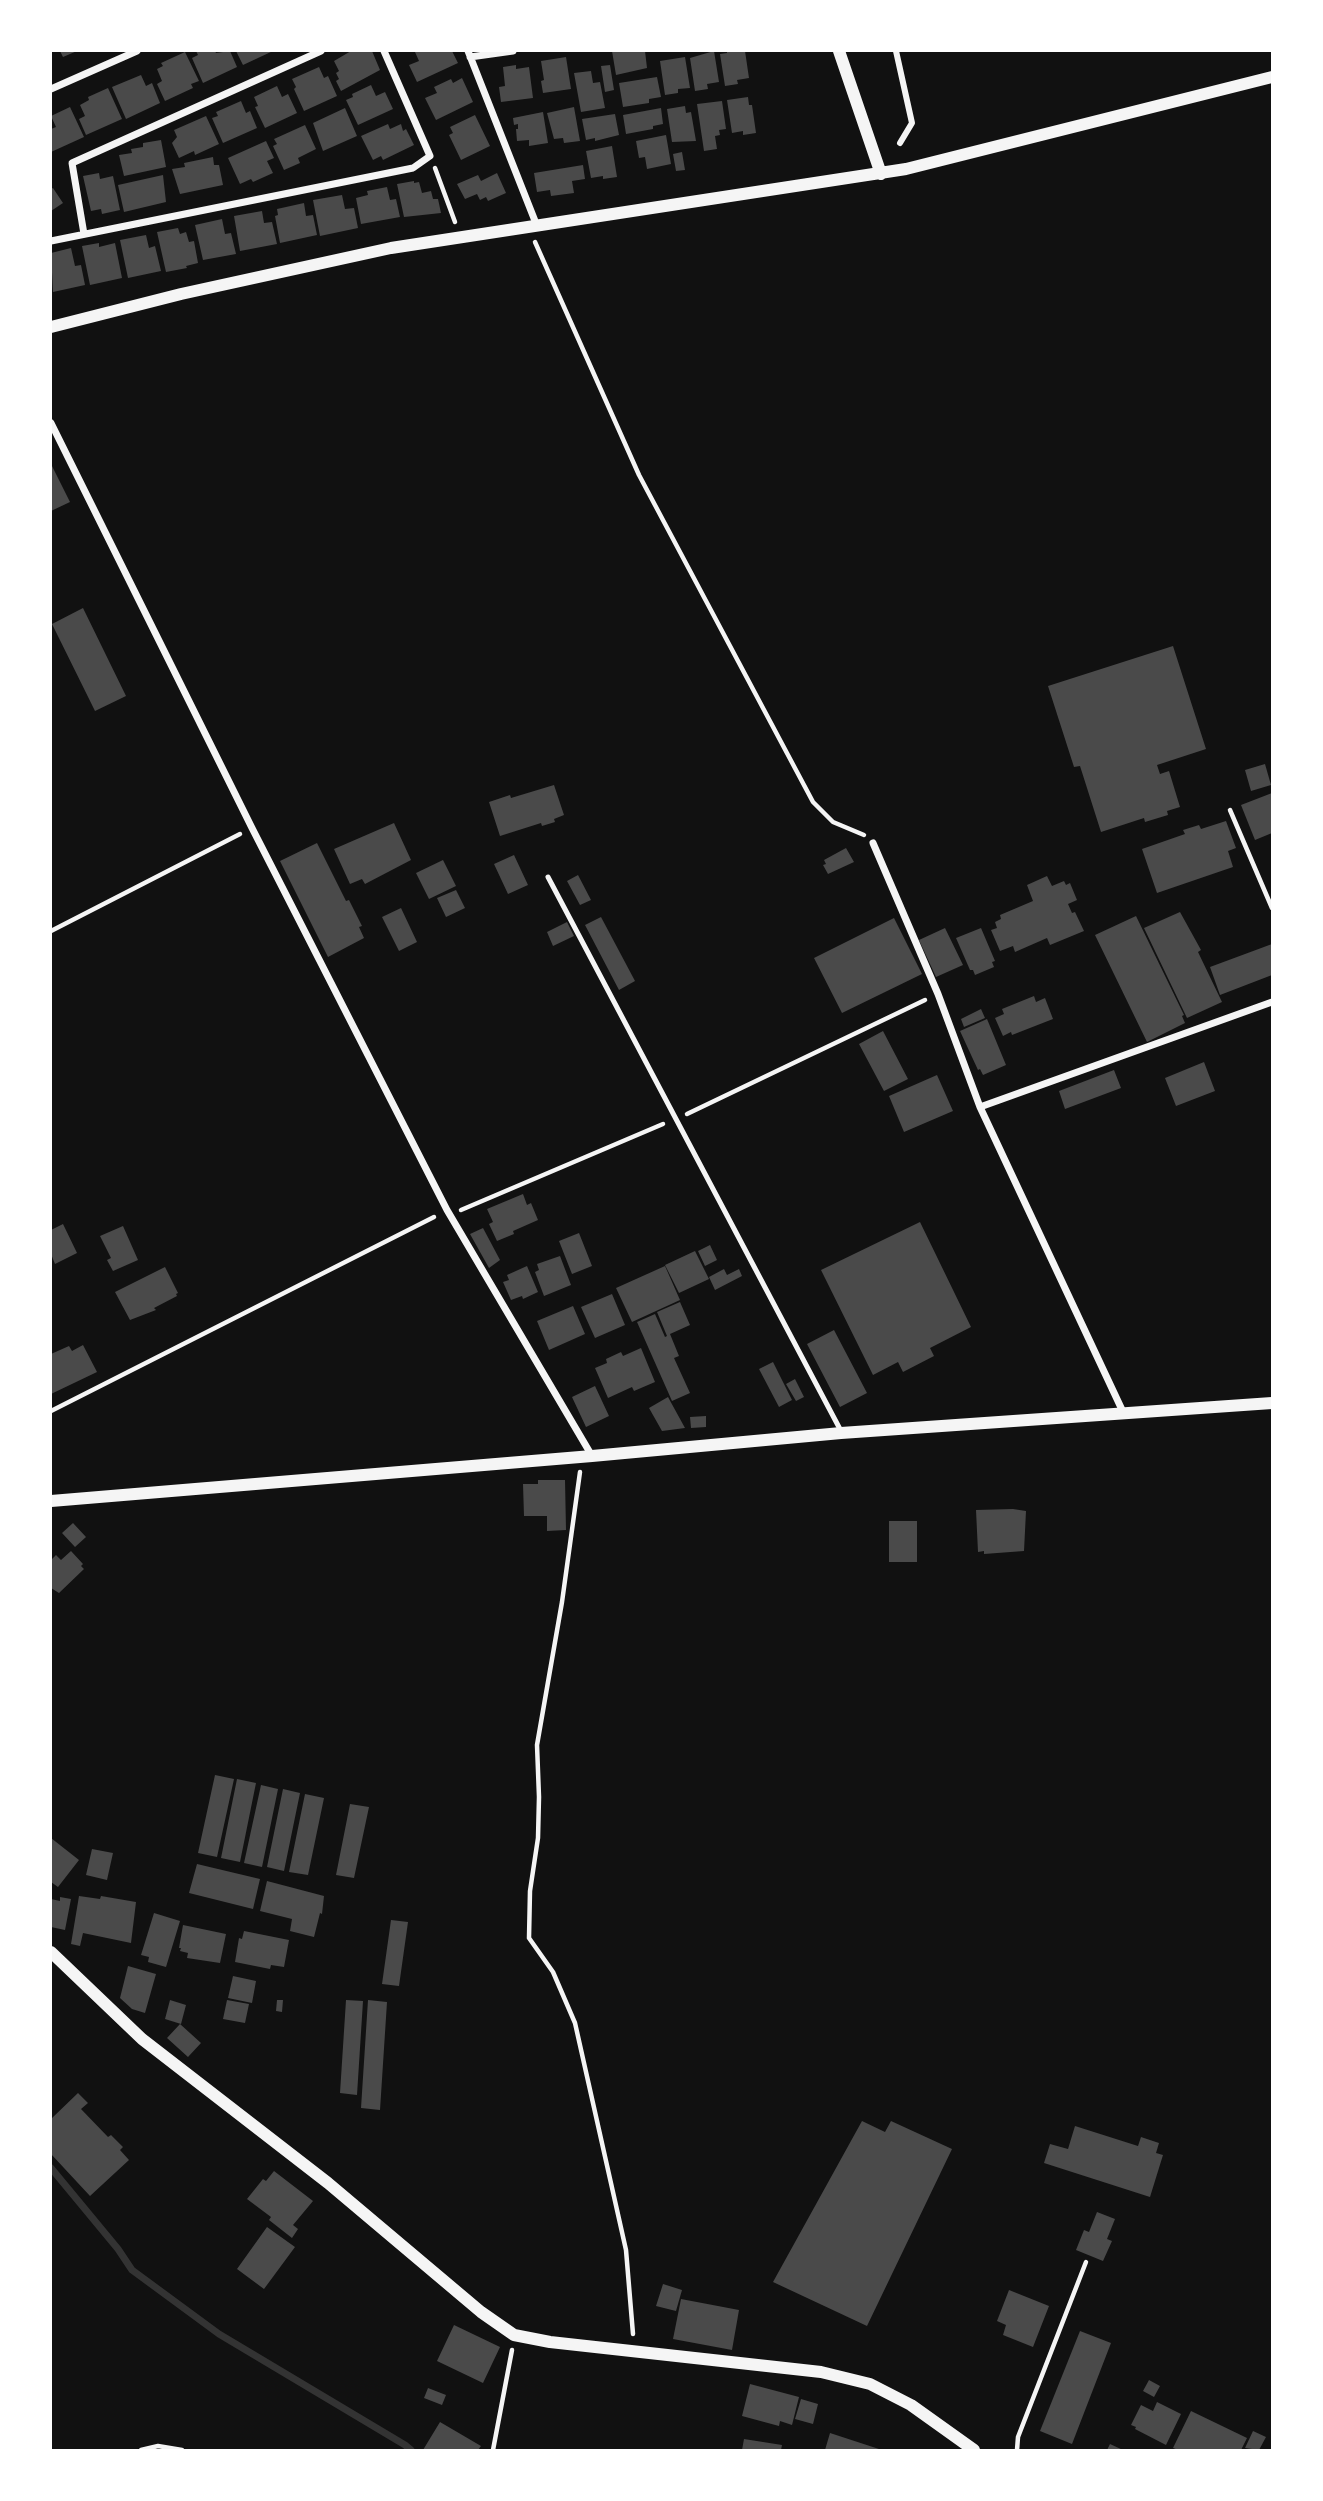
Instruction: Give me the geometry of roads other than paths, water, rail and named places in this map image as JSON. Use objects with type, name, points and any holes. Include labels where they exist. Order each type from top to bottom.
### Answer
[{"type":"street","points":[[51,89],[137,51]]},
{"type":"street","points":[[84,234],[72,163],[321,51]]},
{"type":"street","points":[[51,241],[412,168],[430,156],[384,51]]},
{"type":"street","points":[[513,51],[469,54],[533,227]]},
{"type":"street","points":[[839,51],[881,174]]},
{"type":"street","points":[[896,51],[912,123],[900,143]]},
{"type":"street","points":[[51,327],[327,262],[458,236],[881,174],[1272,77]]},
{"type":"street","points":[[51,423],[448,1212],[587,1456]]},
{"type":"street","points":[[873,843],[939,994],[980,1107],[1124,1414]]},
{"type":"street","points":[[980,1107],[1272,1002]]},
{"type":"street","points":[[52,1503],[841,1433],[1272,1403]]},
{"type":"street","points":[[51,1952],[142,2039],[328,2183],[481,2312],[514,2335],[550,2342],[821,2372],[870,2384],[911,2406],[974,2450]]},
{"type":"lane","points":[[548,877],[841,1433]]},
{"type":"waterway","points":[[51,2168],[132,2270],[219,2334],[411,2450]]}]
